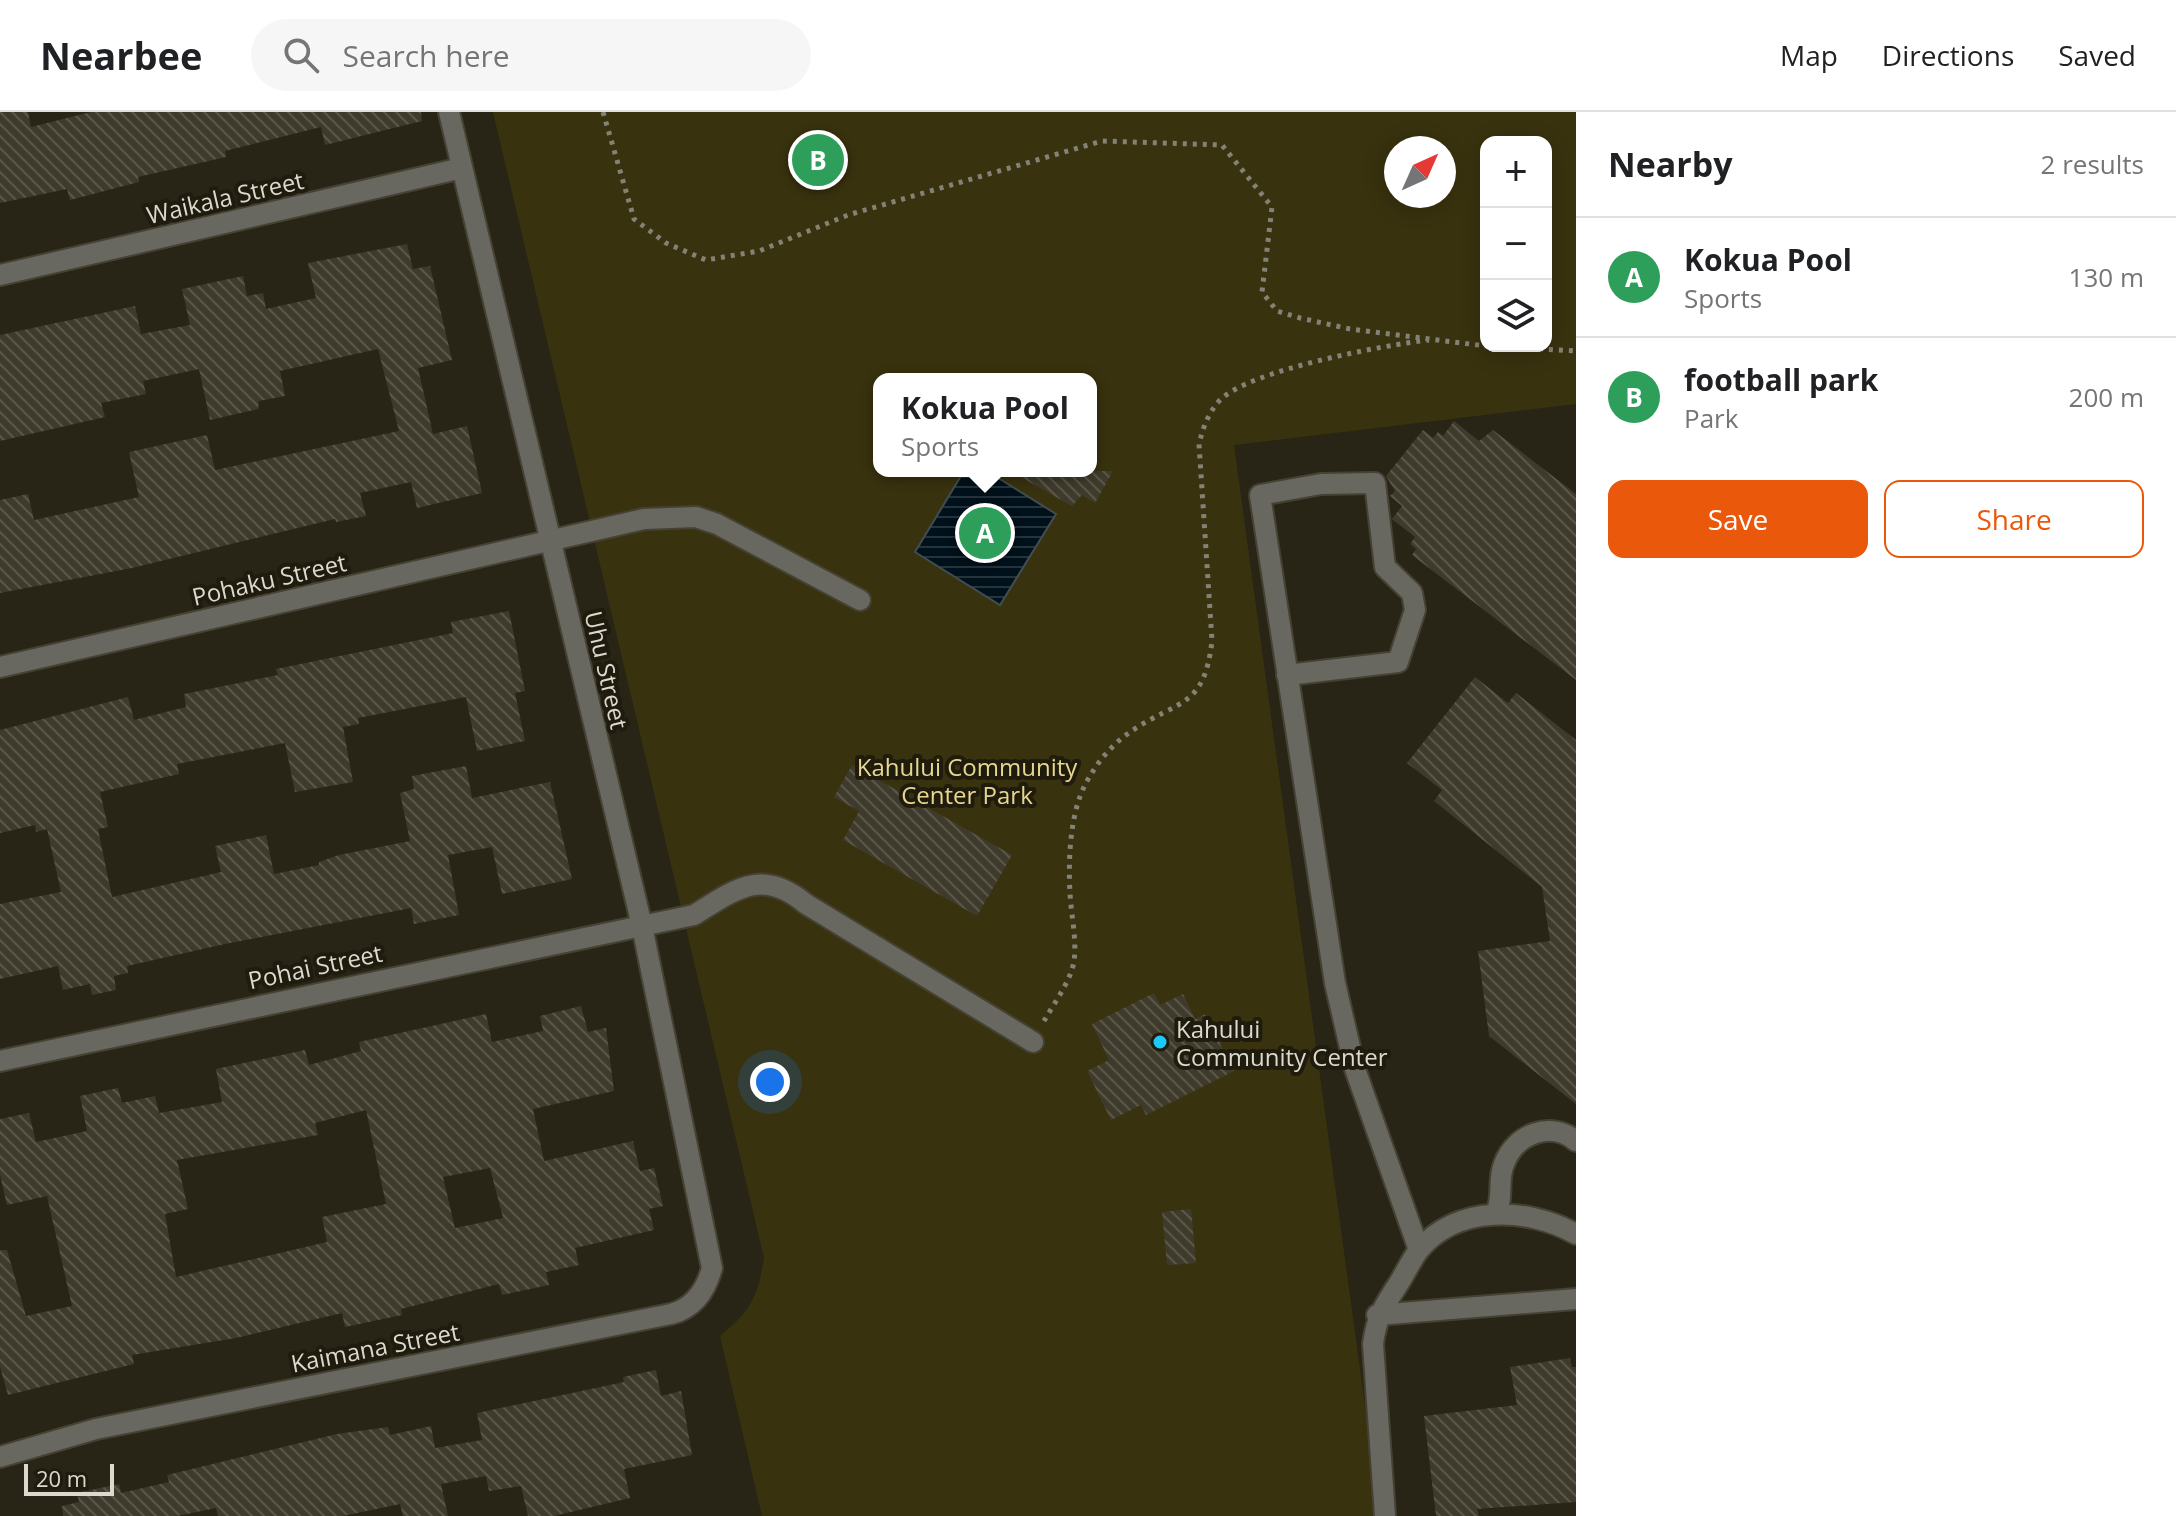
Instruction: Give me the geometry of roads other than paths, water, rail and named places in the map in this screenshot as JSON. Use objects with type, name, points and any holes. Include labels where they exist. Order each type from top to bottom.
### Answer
[{"type":"street","name":"Uhu Street","points":[[449,112],[642,926],[707,1241]]},
{"type":"street","name":"Waikala Street","points":[[0,275],[462,168]]},
{"type":"street","points":[[1287,675],[1343,666],[1398,662],[1415,610],[1412,593],[1385,567],[1375,483],[1321,484],[1260,495],[1287,675],[1343,1027],[1419,1250]]},
{"type":"street","name":"Pohaku Street","points":[[0,667],[644,519],[696,517],[741,534],[860,600]]},
{"type":"street","name":"Pohai Street","points":[[0,1061],[694,915],[738,889],[770,883],[788,888],[806,904],[1033,1042]]},
{"type":"street","points":[[1496,1213],[1502,1199],[1504,1164],[1517,1144],[1549,1130],[1561,1130],[1576,1141]]},
{"type":"street","points":[[1385,1516],[1373,1344],[1377,1315],[1419,1250],[1453,1225],[1496,1213],[1547,1221],[1576,1234]]},
{"type":"street","name":"Kaimana Street","points":[[0,1457],[96,1429],[683,1311],[707,1287],[712,1268],[707,1241]]},
{"type":"street","points":[[1377,1315],[1576,1299]]},
{"type":"water","points":[[960,477],[997,477],[1056,514],[1000,605],[915,552]]},
{"type":"place","name":"football park","points":[[818,160]]},
{"type":"place","name":"Kokua Pool","points":[[985,533]]},
{"type":"place","name":"Kahului Community Center","points":[[1160,1042]]},
{"type":"park label","name":"Kahului Community Center Park","points":[[967,780]]}]
